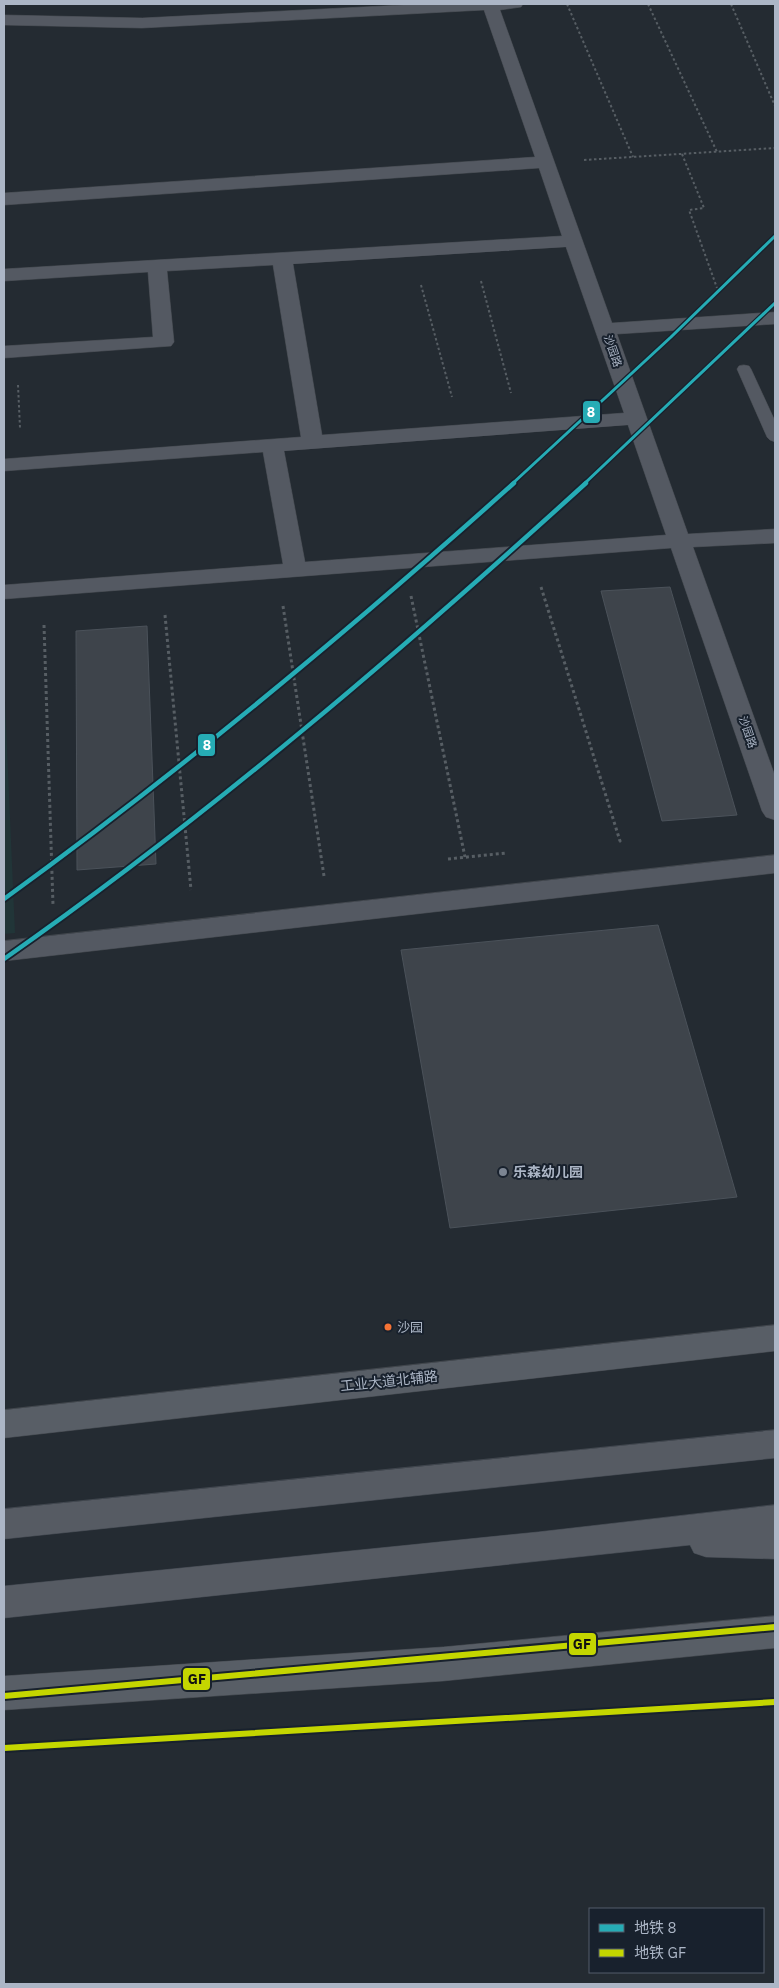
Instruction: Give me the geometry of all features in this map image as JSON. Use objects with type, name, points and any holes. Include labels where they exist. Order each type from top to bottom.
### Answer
[{"type":"main road","name":"工业大道北辅路","points":[[4,1424],[775,1338]]},
{"type":"main road","points":[[4,1524],[775,1444]]},
{"type":"main road","points":[[4,1602],[775,1520]]},
{"type":"main road","points":[[604,1539],[775,1544]]},
{"type":"main road","points":[[4,1693],[443,1664],[775,1632]]},
{"type":"street","name":"沙园路","points":[[491,4],[775,811]]},
{"type":"street","points":[[4,20],[142,23],[515,4]]},
{"type":"street","points":[[4,199],[546,162]]},
{"type":"street","points":[[4,275],[574,241]]},
{"type":"street","points":[[282,258],[313,442]]},
{"type":"street","points":[[10,352],[164,342],[157,266]]},
{"type":"street","points":[[605,329],[775,318]]},
{"type":"street","points":[[13,465],[637,418]]},
{"type":"street","points":[[272,445],[286,571]]},
{"type":"street","points":[[4,592],[680,540],[775,536]]},
{"type":"street","points":[[4,951],[775,864]]},
{"type":"lane","points":[[744,369],[775,437]]},
{"type":"path","points":[[567,4],[634,157]]},
{"type":"path","points":[[648,4],[717,152]]},
{"type":"path","points":[[730,4],[775,106]]},
{"type":"path","points":[[546,162],[775,148]]},
{"type":"path","points":[[682,154],[704,208],[689,210],[729,321]]},
{"type":"path","points":[[471,247],[520,427]]},
{"type":"path","points":[[411,250],[462,431]]},
{"type":"path","points":[[10,352],[13,465]]},
{"type":"path","points":[[530,552],[620,841],[610,842]]},
{"type":"path","points":[[404,562],[464,857]]},
{"type":"path","points":[[286,571],[324,877]]},
{"type":"path","points":[[161,580],[191,890],[200,889]]},
{"type":"path","points":[[43,589],[53,905]]},
{"type":"path","points":[[446,860],[513,852]]},
{"type":"path","points":[[315,878],[334,876]]},
{"type":"green space","points":[[4,679],[15,933],[4,934]]},
{"type":"building","points":[[670,587],[737,815],[662,821],[601,591]]},
{"type":"building","points":[[147,626],[156,864],[77,870],[76,631]]},
{"type":"building","points":[[658,925],[737,1197],[450,1228],[401,950]]},
{"type":"metro line","name":"8","points":[[4,899],[180,767],[265,698],[404,580],[619,387],[775,236]]},
{"type":"metro line","name":"8","points":[[4,959],[105,887],[205,811],[350,692],[446,609],[589,480],[775,303]]},
{"type":"metro line","name":"GF","points":[[4,1696],[775,1627]]},
{"type":"metro line","name":"GF","points":[[4,1748],[775,1702]]},
{"type":"place","name":"乐森幼儿园","points":[[503,1172]]},
{"type":"place","name":"沙园","points":[[388,1327]]}]
